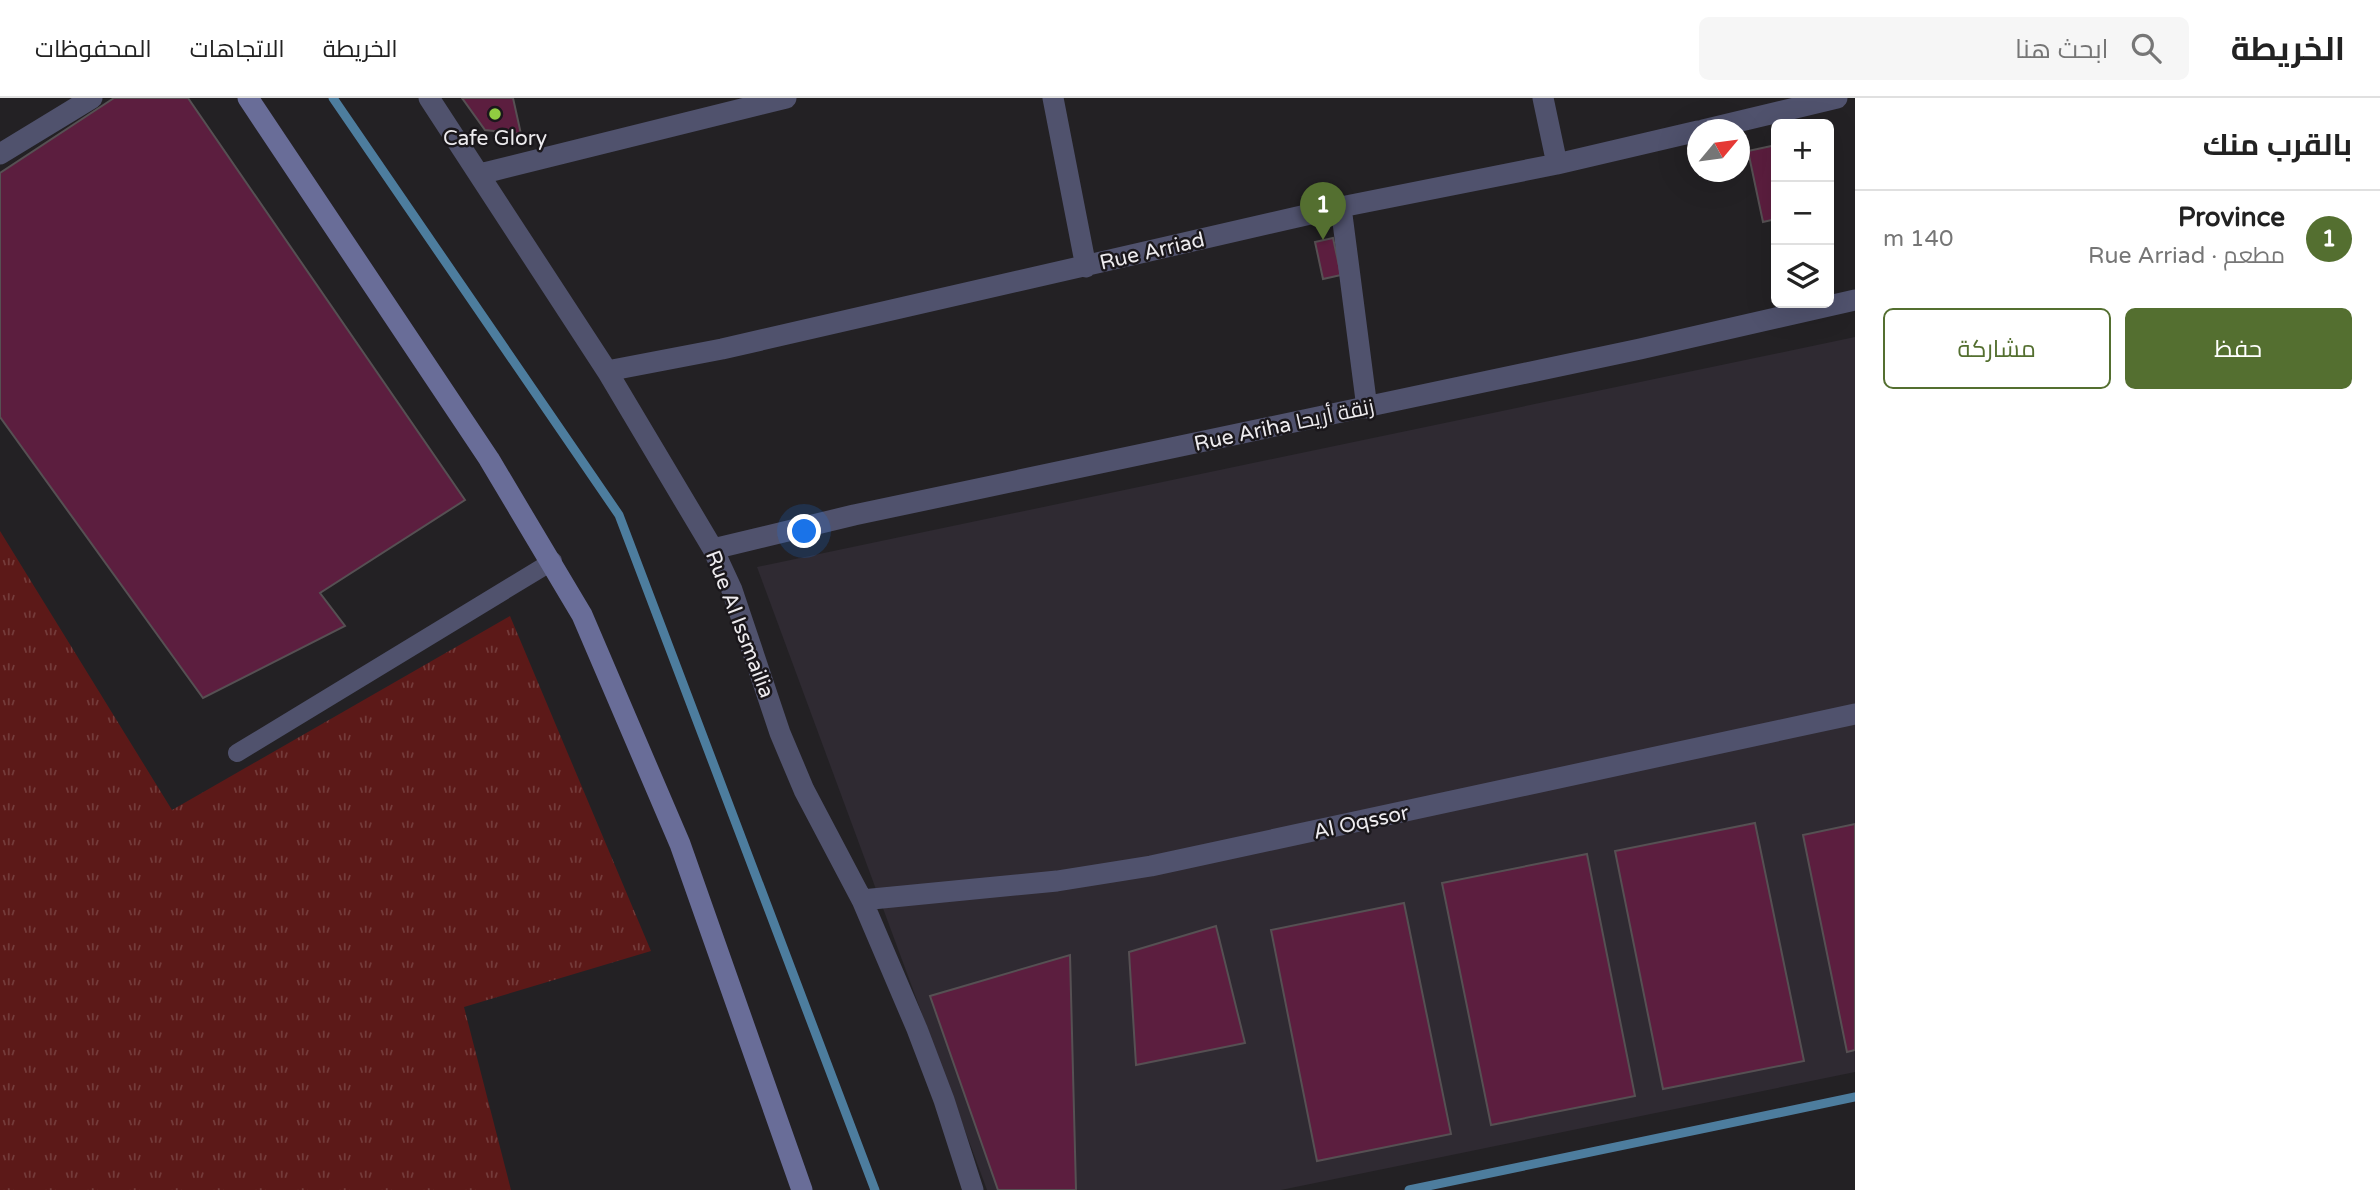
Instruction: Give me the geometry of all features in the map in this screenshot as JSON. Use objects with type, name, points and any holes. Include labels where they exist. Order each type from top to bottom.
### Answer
[{"type":"street","points":[[0,154],[92,98]]},
{"type":"street","points":[[248,98],[395,315],[552,561],[609,674],[680,844],[802,1190]]},
{"type":"street","name":"Rue Al Issmailia","points":[[429,98],[607,371],[713,549],[732,590],[795,767],[831,846],[862,900],[940,1088],[973,1190]]},
{"type":"street","points":[[480,174],[786,98]]},
{"type":"street","points":[[1053,98],[1086,267]]},
{"type":"street","points":[[1543,98],[1557,164]]},
{"type":"street","points":[[1749,119],[1837,98]]},
{"type":"street","name":"Rue Arriad","points":[[607,371],[722,349],[1341,207],[1557,164],[1687,134]]},
{"type":"street","points":[[1341,207],[1367,408]]},
{"type":"street","name":"Rue Ariha زنقة أريحا","points":[[713,549],[854,515],[1367,408],[1855,300]]},
{"type":"street","name":"Al Oqssor","points":[[862,900],[1057,881],[1151,866],[1855,713]]},
{"type":"lane","points":[[237,753],[552,561]]},
{"type":"shaded area","points":[[1855,337],[1855,1072],[1281,1190],[987,1190],[757,567]]},
{"type":"green space","points":[[0,531],[172,810],[510,616],[651,951],[464,1007],[511,1190],[0,1190]]},
{"type":"building","points":[[114,98],[188,98],[465,500],[320,593],[345,626],[203,698],[0,417],[0,173]]},
{"type":"building","name":"Cafe Glory","points":[[462,98],[513,98],[521,134],[485,130]]},
{"type":"building","points":[[1771,146],[1771,220],[1763,222],[1750,151]]},
{"type":"building","points":[[1333,238],[1341,275],[1323,279],[1315,242]]},
{"type":"building","points":[[1755,823],[1804,1061],[1663,1089],[1615,851]]},
{"type":"building","points":[[1855,824],[1855,1050],[1847,1052],[1803,835]]},
{"type":"building","points":[[1587,854],[1635,1096],[1491,1125],[1442,883]]},
{"type":"building","points":[[1404,903],[1451,1134],[1317,1161],[1271,930]]},
{"type":"building","points":[[1216,926],[1245,1043],[1136,1065],[1129,952]]},
{"type":"building","points":[[1070,955],[1076,1190],[998,1190],[930,996]]},
{"type":"waterway","points":[[333,98],[619,515],[875,1190]]},
{"type":"waterway","points":[[1409,1190],[1855,1097]]},
{"type":"place","name":"Cafe Glory","points":[[495,114]]},
{"type":"place","name":"Province","points":[[1323,240]]}]
